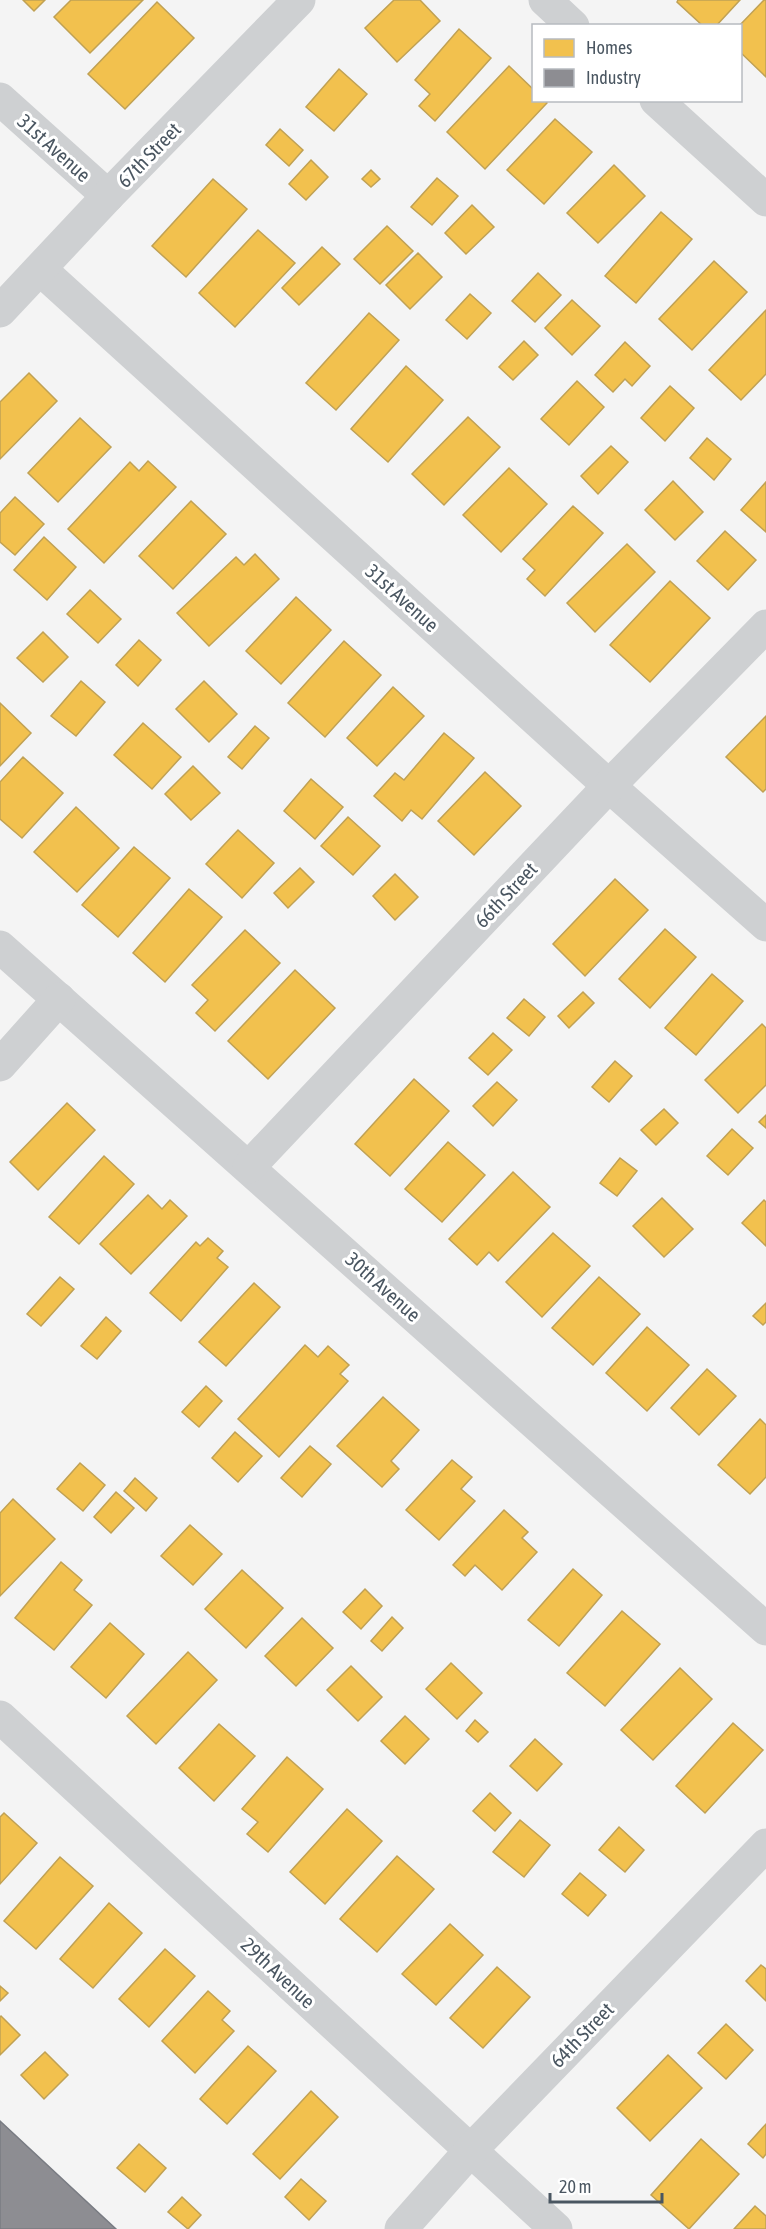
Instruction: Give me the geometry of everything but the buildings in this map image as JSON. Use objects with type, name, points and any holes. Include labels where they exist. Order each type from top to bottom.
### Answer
[{"type":"street","name":"67th Street","points":[[0,311],[108,196],[299,0]]},
{"type":"street","points":[[544,0],[571,24]]},
{"type":"street","name":"31st Avenue","points":[[0,99],[108,196]]},
{"type":"street","points":[[658,102],[766,200]]},
{"type":"street","name":"31st Avenue","points":[[40,269],[609,786],[766,925]]},
{"type":"street","name":"66th Street","points":[[249,1167],[609,786],[766,626]]},
{"type":"street","name":"30th Avenue","points":[[0,947],[766,1629]]},
{"type":"street","points":[[0,1065],[59,999]]},
{"type":"street","name":"29th Avenue","points":[[0,1717],[556,2229]]},
{"type":"street","name":"64th Street","points":[[401,2229],[470,2151],[766,1845]]}]
